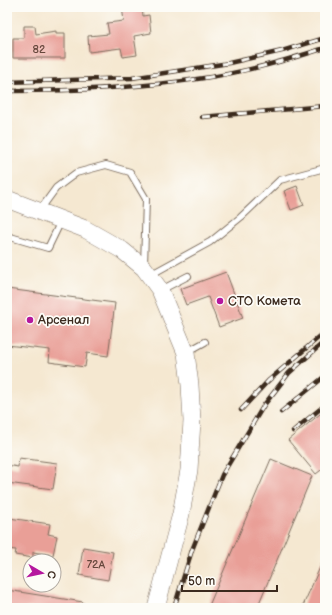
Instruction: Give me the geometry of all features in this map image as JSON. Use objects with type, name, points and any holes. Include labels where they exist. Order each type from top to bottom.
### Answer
[{"type":"main road","points":[[7,199],[40,210],[85,229],[122,250],[147,271],[160,290],[186,353],[192,421],[189,470],[182,514],[156,608]]},
{"type":"lane","points":[[40,210],[56,188],[76,173],[106,165],[130,172],[146,199],[147,271],[210,242],[241,217],[280,180],[325,168]]},
{"type":"lane","points":[[7,236],[48,248],[62,219]]},
{"type":"lane","points":[[160,290],[188,276]]},
{"type":"lane","points":[[186,353],[205,342]]},
{"type":"building","points":[[122,7],[142,7],[143,16],[149,15],[151,33],[134,36],[137,55],[123,57],[121,48],[89,52],[88,36],[109,34],[107,23],[124,21]]},
{"type":"building","points":[[24,26],[35,26],[36,34],[56,31],[56,33],[65,33],[65,58],[13,58],[13,38],[24,38]]},
{"type":"building","points":[[297,186],[304,205],[291,210],[284,191]]},
{"type":"building","points":[[226,272],[243,318],[219,327],[208,297],[186,305],[180,289]]},
{"type":"building","points":[[7,289],[115,303],[108,356],[87,353],[85,367],[49,362],[50,350],[7,345]]},
{"type":"building","points":[[325,410],[325,467],[316,474],[288,440]]},
{"type":"building","points":[[19,458],[57,463],[53,489],[7,483],[7,465],[18,467]]},
{"type":"building","points":[[271,459],[312,476],[257,608],[208,608]]},
{"type":"building","points":[[9,518],[50,524],[48,534],[57,536],[53,553],[22,553],[22,556],[15,555],[16,550],[7,549]]},
{"type":"building","points":[[83,547],[113,552],[108,580],[79,575]]},
{"type":"building","points":[[325,556],[325,608],[302,608]]},
{"type":"building","points":[[7,590],[83,602],[82,608],[7,608]]},
{"type":"railway","points":[[7,82],[132,78],[229,63],[282,51],[325,38]]},
{"type":"railway","points":[[7,91],[106,88],[219,76],[280,62],[325,48]]},
{"type":"railway","points":[[202,117],[325,106]]},
{"type":"railway","points":[[241,410],[268,381],[325,332]]},
{"type":"railway","points":[[174,608],[192,550],[222,475],[264,405],[289,373],[325,341]]},
{"type":"railway","points":[[281,412],[325,376]]},
{"type":"railway","points":[[293,431],[325,405]]},
{"type":"place","name":"СТО Комета","points":[[220,301]]},
{"type":"place","name":"Арсенал","points":[[30,320]]}]
